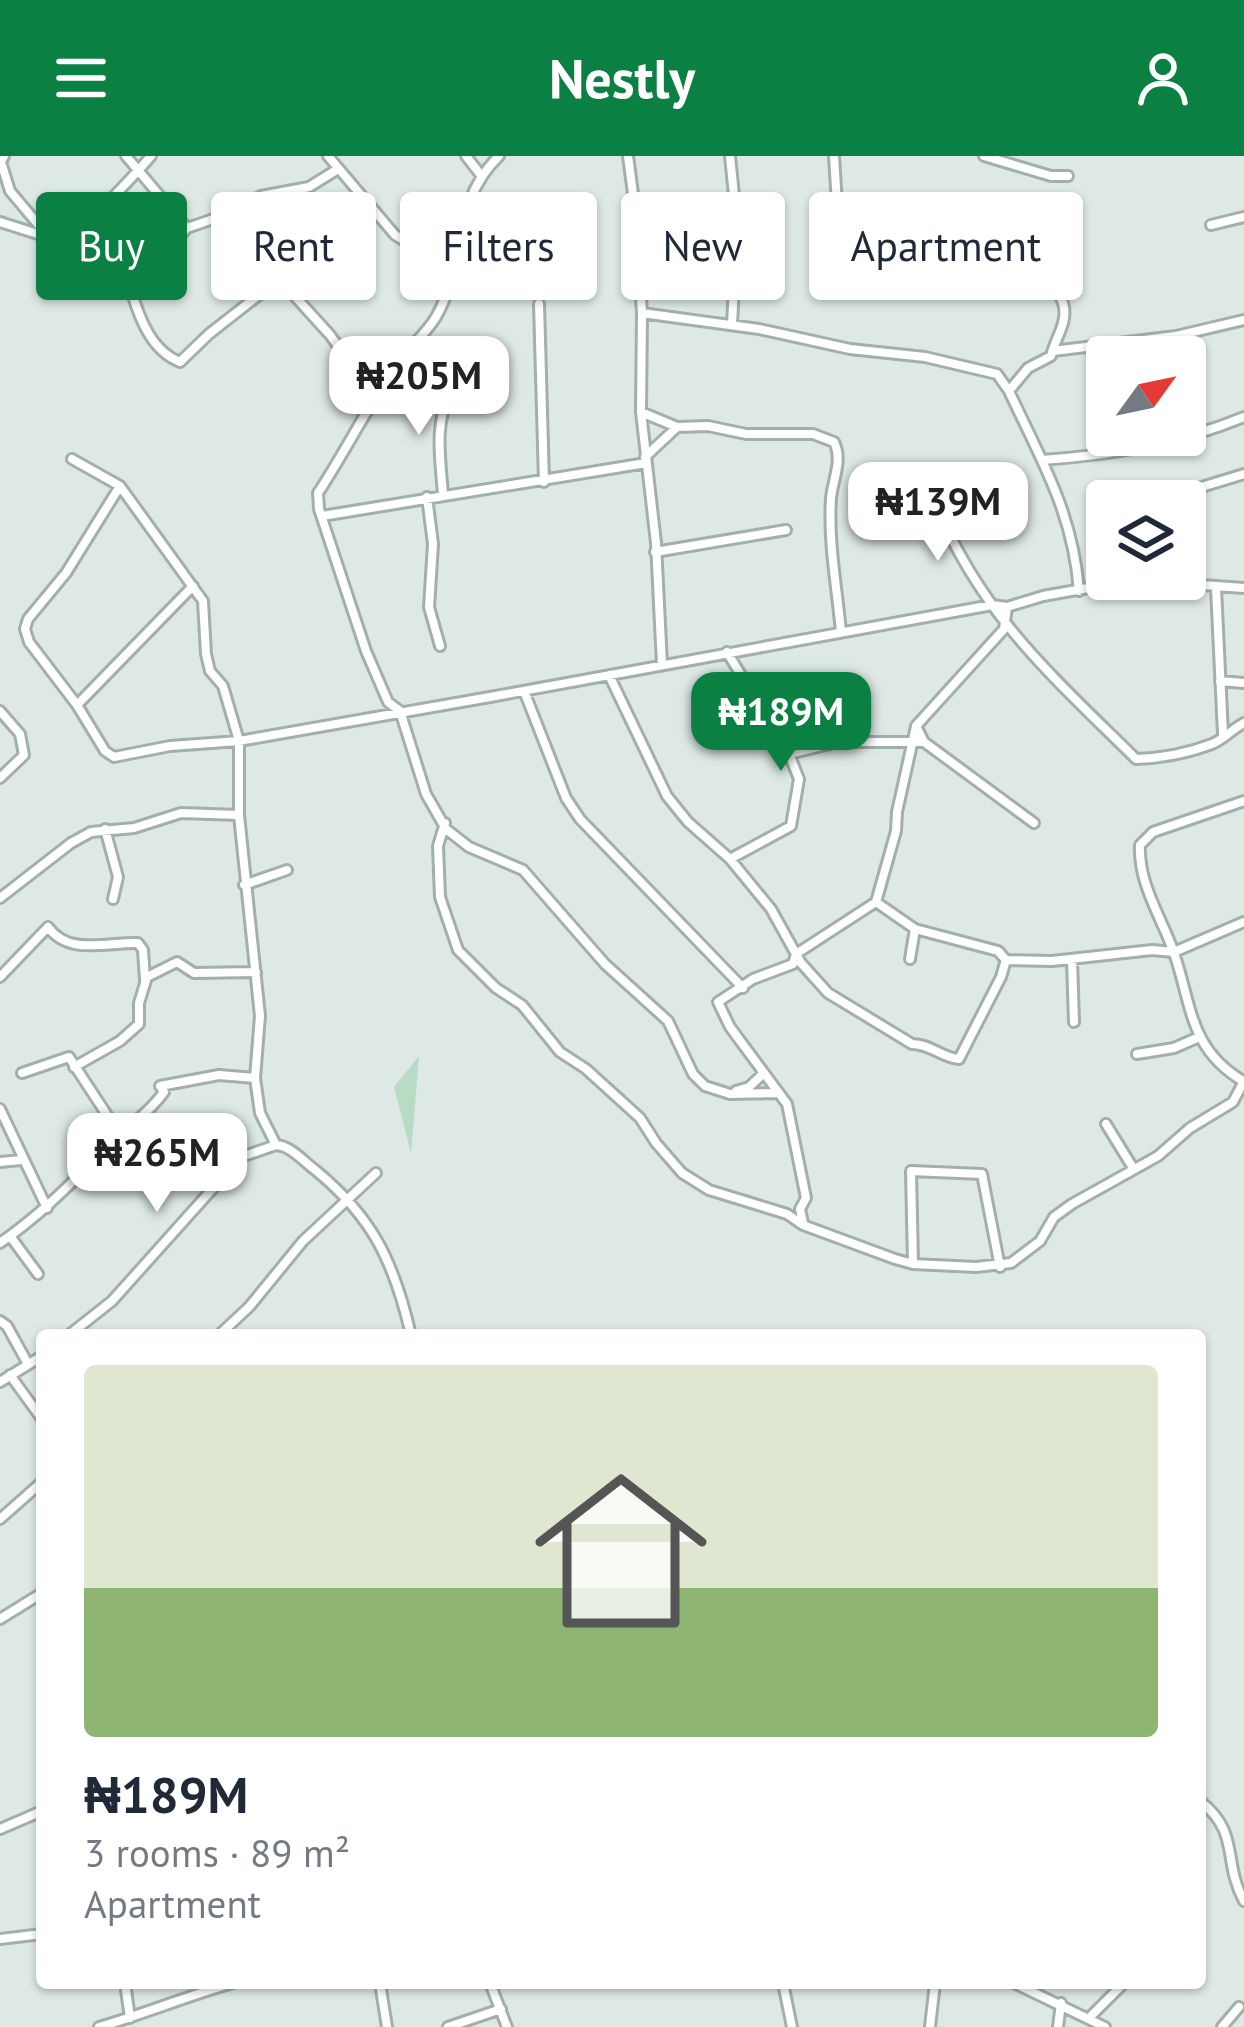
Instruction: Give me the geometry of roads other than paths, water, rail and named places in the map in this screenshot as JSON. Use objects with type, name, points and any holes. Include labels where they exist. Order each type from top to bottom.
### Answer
[{"type":"street","points":[[4,156],[1,163],[10,191],[50,239],[71,247],[98,208],[151,156]]},
{"type":"street","points":[[126,156],[188,228],[211,220]]},
{"type":"street","points":[[328,156],[400,238]]},
{"type":"street","points":[[466,156],[481,174]]},
{"type":"street","points":[[473,192],[481,174],[499,156]]},
{"type":"street","points":[[628,156],[642,313],[641,412],[662,612],[662,665]]},
{"type":"street","points":[[730,156],[736,225],[732,325]]},
{"type":"street","points":[[834,156],[840,253],[896,251],[1030,276],[1056,290],[1064,304],[1064,325],[1053,351],[1048,360],[1028,368],[1009,391]]},
{"type":"street","points":[[984,156],[1051,176],[1068,176]]},
{"type":"street","points":[[283,192],[309,187],[338,170]]},
{"type":"street","points":[[1210,225],[1244,217]]},
{"type":"street","points":[[0,222],[36,233]]},
{"type":"street","points":[[134,300],[141,322],[166,357],[180,362],[252,300]]},
{"type":"street","points":[[297,300],[330,334],[375,398]]},
{"type":"street","points":[[442,300],[436,319],[401,358],[318,493],[366,650],[388,702],[400,711],[426,794],[446,829],[469,847],[523,870],[605,964],[668,1022],[693,1074],[706,1086],[729,1094],[779,1093]]},
{"type":"street","points":[[539,304],[544,482]]},
{"type":"street","points":[[642,313],[732,325],[850,350],[954,362],[997,374],[1063,504],[1077,562],[1078,591]]},
{"type":"street","points":[[1053,351],[1176,336],[1244,320]]},
{"type":"street","points":[[401,358],[443,406]]},
{"type":"street","points":[[1002,380],[1016,382]]},
{"type":"street","points":[[443,495],[443,406],[451,394]]},
{"type":"street","points":[[641,412],[677,427],[813,434],[835,442],[839,452],[831,494],[831,538],[842,632]]},
{"type":"street","points":[[1041,460],[1101,456],[1194,438],[1244,417]]},
{"type":"street","points":[[322,516],[544,482],[645,460],[677,427]]},
{"type":"street","points":[[72,458],[120,486],[203,602],[210,670],[223,686],[239,741],[238,815],[260,1016],[255,1078],[260,1113],[276,1144]]},
{"type":"street","points":[[1206,485],[1244,474]]},
{"type":"street","points":[[120,486],[25,629],[29,642],[105,751],[114,757],[170,746],[239,741],[992,605],[1006,607],[1133,580],[1244,588]]},
{"type":"street","points":[[428,497],[433,544],[429,607],[440,646]]},
{"type":"street","points":[[933,497],[963,565],[1031,658],[1136,760],[1180,757],[1244,723]]},
{"type":"street","points":[[655,552],[786,530]]},
{"type":"street","points":[[77,705],[193,586]]},
{"type":"street","points":[[1216,588],[1222,734]]},
{"type":"street","points":[[803,1225],[800,1209],[806,1198],[788,1107],[718,1005],[753,979],[793,964],[796,954],[876,902],[896,831],[916,726],[1007,623],[1006,607]]},
{"type":"street","points":[[727,652],[789,754],[799,779],[791,826],[730,859]]},
{"type":"street","points":[[608,675],[667,796],[771,908],[796,954],[828,993],[912,1044],[927,1045],[949,1059],[959,1059],[1006,960]]},
{"type":"street","points":[[1220,681],[1244,683]]},
{"type":"street","points":[[524,691],[566,798],[580,819],[743,988]]},
{"type":"street","points":[[0,711],[25,744],[24,755],[0,778]]},
{"type":"street","points":[[819,711],[828,743]]},
{"type":"street","points":[[916,726],[924,742]]},
{"type":"street","points":[[789,754],[828,743],[924,742],[1034,823]]},
{"type":"street","points":[[445,823],[437,864],[440,897],[458,950],[496,988],[522,1005],[560,1052],[640,1118],[682,1173],[709,1190],[787,1214],[803,1225],[913,1264],[1000,1267],[1040,1241],[1054,1217],[1072,1204],[1158,1156],[1196,1124],[1234,1102],[1244,1081],[1226,1071],[1199,1037],[1139,858],[1140,845],[1153,832],[1244,801]]},
{"type":"street","points":[[0,898],[71,843],[105,829],[134,828],[181,813],[238,815]]},
{"type":"street","points":[[105,829],[118,878],[112,899]]},
{"type":"street","points":[[244,885],[287,870]]},
{"type":"street","points":[[876,902],[915,929],[998,951],[1006,960],[1174,952],[1244,922]]},
{"type":"street","points":[[0,977],[48,927],[58,941],[71,946],[140,944],[145,987]]},
{"type":"street","points":[[910,959],[915,929]]},
{"type":"street","points":[[1072,959],[1074,1022]]},
{"type":"street","points":[[74,1067],[120,1041],[139,1024],[147,977],[177,962],[194,973],[256,971]]},
{"type":"street","points":[[1137,1054],[1174,1048],[1199,1037]]},
{"type":"street","points":[[22,1073],[69,1057],[120,1135]]},
{"type":"street","points":[[729,1094],[749,1087],[764,1072]]},
{"type":"street","points":[[0,1243],[47,1208],[153,1108],[164,1092],[160,1086],[219,1075],[255,1078]]},
{"type":"street","points":[[0,1109],[47,1208]]},
{"type":"street","points":[[1106,1124],[1133,1168]]},
{"type":"street","points":[[77,1329],[112,1301],[242,1157],[276,1144],[285,1145],[349,1199],[380,1242],[409,1329]]},
{"type":"street","points":[[0,1162],[21,1160]]},
{"type":"street","points":[[913,1264],[911,1171],[982,1174],[1000,1267]]},
{"type":"street","points":[[225,1329],[262,1293],[303,1241],[376,1173]]},
{"type":"street","points":[[10,1235],[38,1274]]},
{"type":"street","points":[[0,1321],[28,1364]]},
{"type":"street","points":[[0,1382],[36,1359]]},
{"type":"street","points":[[10,1375],[36,1411]]},
{"type":"street","points":[[0,1520],[36,1487]]},
{"type":"street","points":[[0,1619],[36,1597]]},
{"type":"street","points":[[1206,1806],[1227,1832],[1231,1865],[1243,1899]]},
{"type":"street","points":[[0,1814],[4,1827],[36,1814]]},
{"type":"street","points":[[0,1939],[36,1935]]},
{"type":"street","points":[[127,1989],[143,2027]]},
{"type":"street","points":[[99,2027],[210,1989]]},
{"type":"street","points":[[381,1989],[387,2027]]},
{"type":"street","points":[[493,1989],[507,2027]]},
{"type":"street","points":[[784,1989],[792,2027]]},
{"type":"street","points":[[930,2027],[934,1989]]},
{"type":"street","points":[[1028,1989],[1105,2027]]},
{"type":"street","points":[[1090,2018],[1118,1989]]},
{"type":"street","points":[[1058,2027],[1061,2003]]},
{"type":"street","points":[[1222,2027],[1239,2007]]},
{"type":"street","points":[[448,2027],[501,2009]]}]
